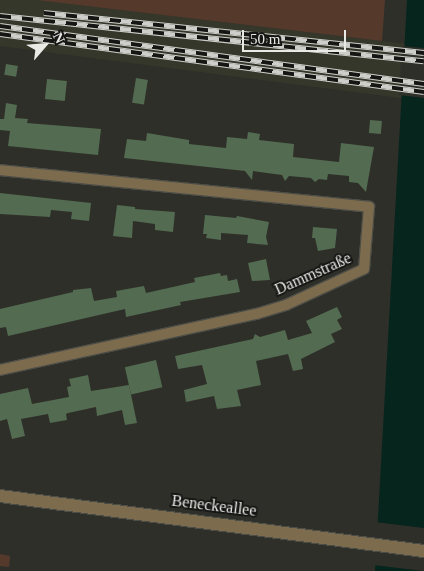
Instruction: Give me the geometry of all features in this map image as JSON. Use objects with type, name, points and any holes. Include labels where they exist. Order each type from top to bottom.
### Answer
[{"type":"street","name":"Dammstraße","points":[[0,170],[369,207],[364,269],[286,305],[256,314],[0,370]]},
{"type":"street","name":"Beneckeallee","points":[[0,496],[424,551]]},
{"type":"shaded area","points":[[0,0],[36,0],[424,46],[424,101],[0,46]]},
{"type":"shaded area","points":[[36,0],[385,0],[382,41]]},
{"type":"shaded area","points":[[0,554],[10,556],[9,567],[0,566]]},
{"type":"water","points":[[407,0],[424,0],[424,571],[375,571]]},
{"type":"pier","points":[[402,46],[424,48],[424,98],[399,95]]},
{"type":"pier","points":[[375,522],[424,528],[424,571],[373,565]]},
{"type":"building","points":[[6,64],[18,66],[16,77],[4,75]]},
{"type":"building","points":[[136,78],[148,80],[144,105],[132,103]]},
{"type":"building","points":[[47,79],[67,81],[65,101],[45,99]]},
{"type":"building","points":[[6,103],[17,105],[15,118],[28,119],[27,123],[101,129],[98,155],[8,146],[10,131],[0,130],[0,119],[4,119]]},
{"type":"building","points":[[370,120],[382,121],[381,134],[369,133]]},
{"type":"building","points":[[248,132],[260,134],[259,140],[294,144],[293,157],[339,162],[341,143],[374,147],[366,192],[358,183],[349,182],[349,176],[328,174],[327,180],[319,179],[315,182],[311,178],[289,176],[285,181],[282,175],[253,171],[252,180],[245,171],[124,158],[127,139],[146,141],[147,133],[189,140],[189,144],[226,148],[227,137],[247,139]]},
{"type":"building","points":[[0,193],[91,203],[89,221],[71,219],[72,212],[51,210],[50,217],[0,214]]},
{"type":"building","points":[[117,205],[135,207],[135,209],[175,212],[173,232],[155,230],[155,224],[133,221],[132,238],[113,236]]},
{"type":"building","points":[[205,215],[236,218],[237,216],[269,222],[266,237],[268,245],[247,243],[248,235],[221,233],[221,240],[206,238],[207,234],[203,234]]},
{"type":"building","points":[[313,227],[337,229],[335,248],[318,251],[315,238],[312,238]]},
{"type":"building","points":[[266,259],[270,280],[252,281],[248,263]]},
{"type":"building","points":[[220,273],[221,276],[227,275],[228,281],[237,279],[240,292],[180,302],[181,305],[126,317],[125,309],[8,336],[6,327],[0,328],[0,309],[73,292],[73,290],[91,288],[94,301],[117,297],[116,291],[144,286],[146,293],[195,282],[194,278]]},
{"type":"building","points":[[337,307],[342,317],[337,320],[342,329],[331,334],[335,342],[301,359],[303,369],[293,371],[288,354],[256,361],[261,385],[237,390],[241,406],[217,409],[214,396],[186,402],[184,390],[207,384],[202,365],[178,369],[175,356],[253,339],[255,334],[260,337],[285,330],[288,340],[312,333],[306,321]]},
{"type":"building","points":[[156,360],[162,387],[131,394],[125,367]]},
{"type":"building","points":[[88,375],[91,391],[129,385],[137,423],[125,425],[122,410],[97,416],[96,407],[68,413],[66,414],[67,420],[50,423],[48,414],[21,419],[25,436],[12,439],[7,419],[0,421],[0,394],[28,388],[32,404],[69,397],[67,387],[71,386],[69,379]]},
{"type":"railway","points":[[44,13],[424,53]]},
{"type":"railway","points":[[0,16],[424,61]]},
{"type":"railway","points":[[0,26],[424,84]]},
{"type":"railway","points":[[0,34],[424,92]]}]
